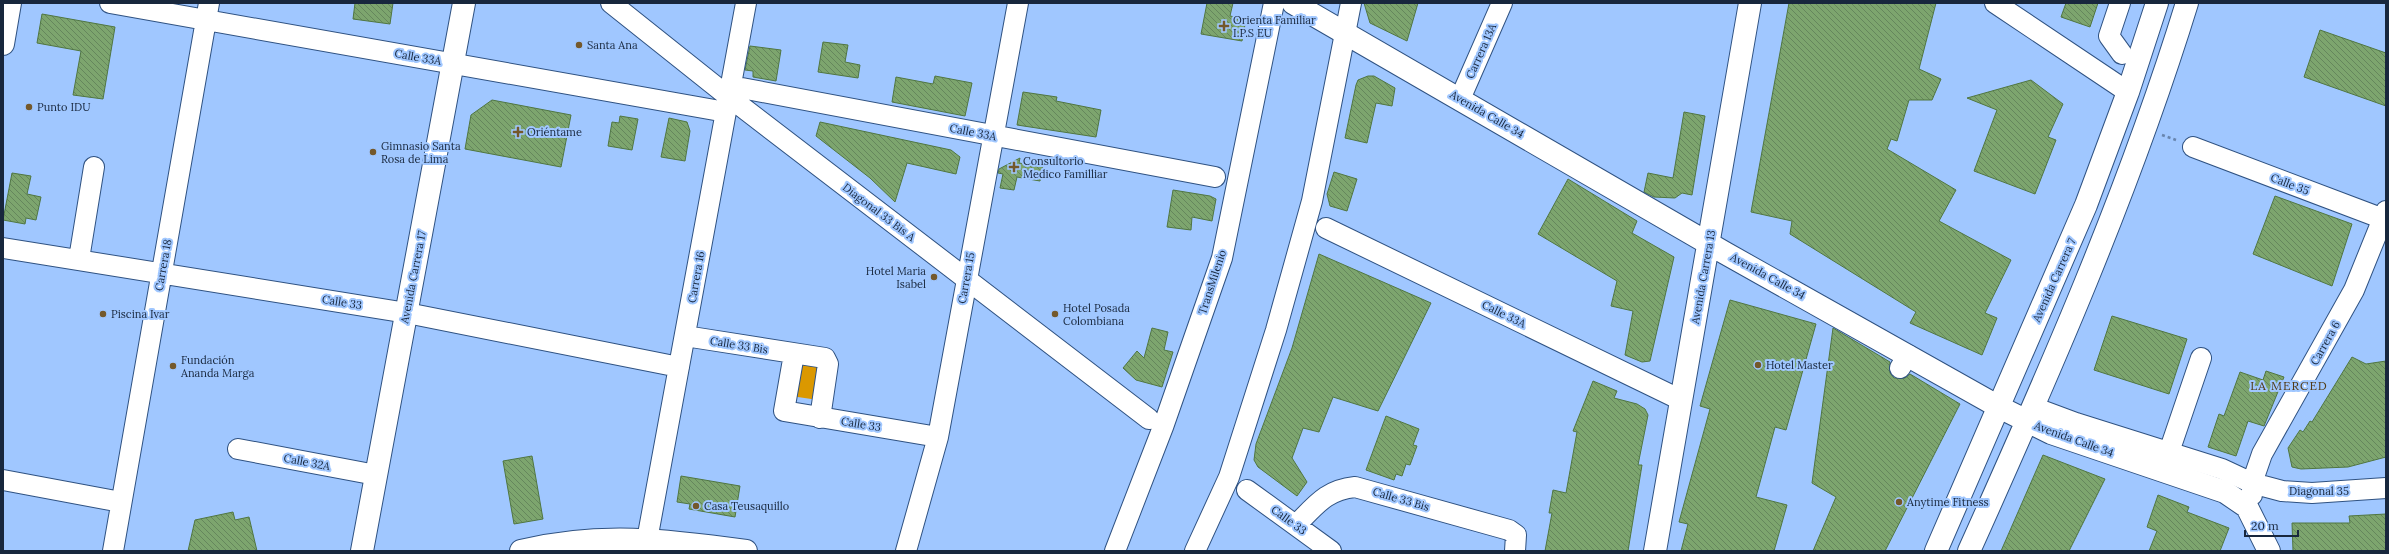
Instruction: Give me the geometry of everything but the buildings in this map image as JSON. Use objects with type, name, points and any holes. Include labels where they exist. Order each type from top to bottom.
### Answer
[{"type":"main road","points":[[3,44],[10,3]]},
{"type":"main road","name":"Avenida Carrera 17","points":[[362,551],[464,3]]},
{"type":"main road","name":"Avenida Calle 34","points":[[1293,3],[1709,242],[1904,361],[1999,407],[2030,414],[2051,433],[2122,447],[2225,492],[2247,507],[2254,518],[2269,551]]},
{"type":"main road","name":"Avenida Carrera 13","points":[[1655,551],[1750,3]]},
{"type":"main road","name":"Avenida Carrera 7","points":[[1936,551],[2063,263],[2128,92],[2157,3]]},
{"type":"main road","points":[[1970,551],[2110,225],[2146,128],[2187,3]]},
{"type":"main road","points":[[521,551],[570,542],[746,551]]},
{"type":"street","name":"Calle 33A","points":[[110,3],[207,12],[453,64],[728,98],[992,135],[1215,177]]},
{"type":"street","name":"Diagonal 33 Bis A","points":[[611,3],[728,98],[1150,419]]},
{"type":"street","name":"Carrera 16","points":[[647,545],[746,3]]},
{"type":"street","name":"Carrera 15","points":[[906,551],[938,437],[992,135],[1018,3]]},
{"type":"street","name":"TransMilenio","points":[[1115,551],[1163,427],[1222,258],[1274,3]]},
{"type":"street","points":[[1195,551],[1229,477],[1276,330],[1312,201],[1351,3]]},
{"type":"street","name":"Carrera 13A","points":[[1460,99],[1502,3]]},
{"type":"street","points":[[1995,3],[2128,92]]},
{"type":"street","points":[[2120,3],[2110,36],[2122,54]]},
{"type":"street","name":"Carrera 18","points":[[113,551],[207,12]]},
{"type":"street","name":"Calle 35","points":[[2193,147],[2385,216]]},
{"type":"street","points":[[79,260],[94,167]]},
{"type":"street","name":"Carrera 6","points":[[2254,518],[2252,483],[2262,454],[2354,290],[2385,216]]},
{"type":"street","name":"Calle 33A","points":[[1326,228],[1682,400]]},
{"type":"street","name":"Calle 33","points":[[3,248],[407,312],[679,367]]},
{"type":"street","name":"Calle 33 Bis","points":[[685,336],[826,360],[820,418]]},
{"type":"street","name":"Calle 33","points":[[794,354],[784,412],[938,437]]},
{"type":"street","points":[[2169,452],[2201,358]]},
{"type":"street","name":"Avenida Calle 34","points":[[2122,447],[2169,452],[2222,469],[2252,483]]},
{"type":"street","name":"Calle 32A","points":[[238,449],[376,475]]},
{"type":"street","points":[[3,480],[121,502]]},
{"type":"street","name":"Diagonal 35","points":[[2252,483],[2297,493],[2386,488]]},
{"type":"street","name":"Calle 33 Bis","points":[[1296,526],[1326,494],[1340,488],[1356,487],[1510,530],[1515,543]]},
{"type":"street","name":"Calle 33","points":[[1247,490],[1330,551]]},
{"type":"path","points":[[2146,128],[2193,147]]},
{"type":"shaded area","points":[[797,357],[824,361],[818,400],[791,396]]},
{"type":"place","name":"Orienta Familiar I.P.S EU","points":[[1224,26]]},
{"type":"place","name":"Santa Ana","points":[[579,45]]},
{"type":"place","name":"Punto IDU","points":[[29,107]]},
{"type":"place","name":"Oriéntame","points":[[518,132]]},
{"type":"place","name":"Gimnasio Santa Rosa de Lima","points":[[373,152]]},
{"type":"place","name":"Consultorio Medico Familliar","points":[[1014,167]]},
{"type":"place","name":"Hotel Maria Isabel","points":[[934,277]]},
{"type":"place","name":"Piscina Ivar","points":[[103,314]]},
{"type":"place","name":"Hotel Posada Colombiana","points":[[1055,314]]},
{"type":"place","name":"Hotel Master","points":[[1758,365]]},
{"type":"place","name":"Fundación Ananda Marga","points":[[173,366]]},
{"type":"place","name":"Anytime Fitness","points":[[1899,502]]},
{"type":"place","name":"Casa Teusaquillo","points":[[696,506]]},
{"type":"district","name":"LA MERCED","points":[[2289,385]]}]
